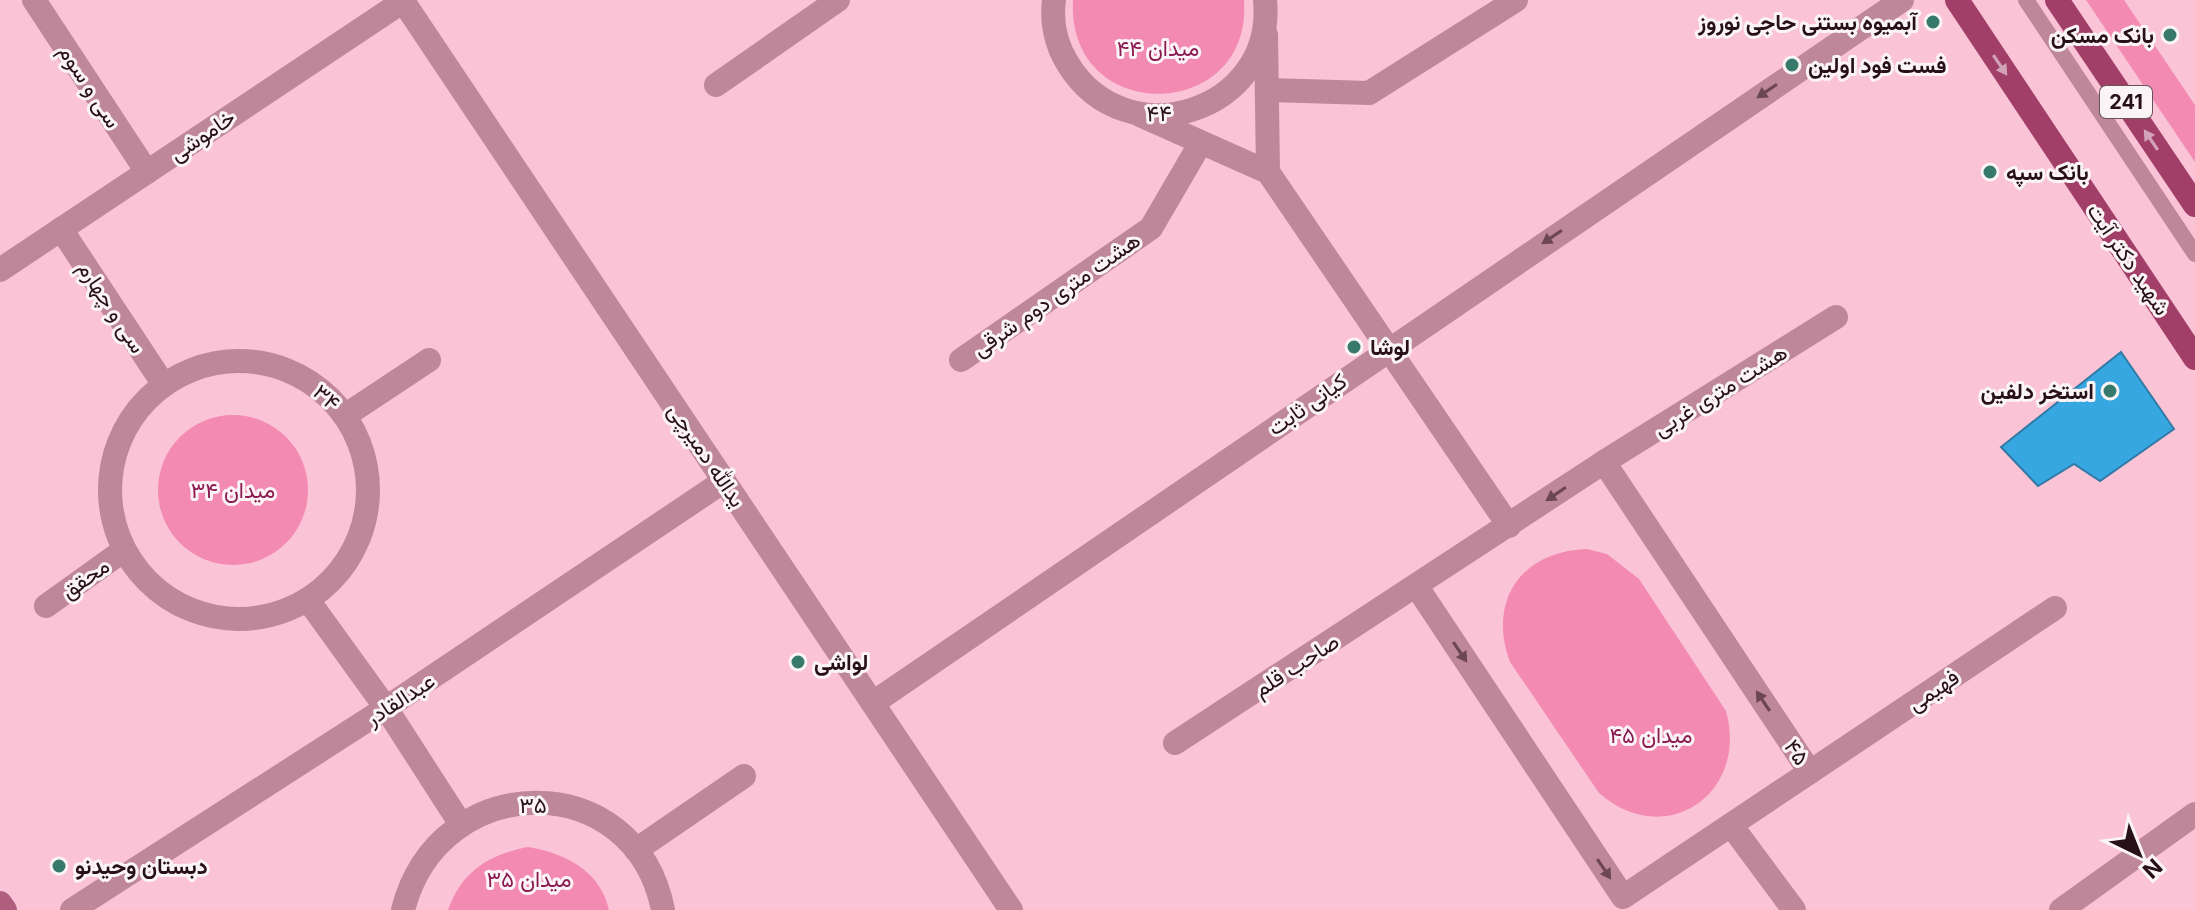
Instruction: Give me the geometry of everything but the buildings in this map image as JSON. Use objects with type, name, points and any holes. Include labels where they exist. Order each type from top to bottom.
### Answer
[{"type":"main road","name":"شهید دکتر آیت","points":[[1957,0],[2195,358]]},
{"type":"main road","name":"241","points":[[2057,0],[2195,205]]},
{"type":"main road","points":[[0,903],[5,910]]},
{"type":"street","name":"سی و سوم","points":[[34,0],[147,172]]},
{"type":"street","name":"خاموشی","points":[[0,270],[404,0]]},
{"type":"street","name":"یدالله دمیرچی","points":[[404,0],[1011,910]]},
{"type":"street","points":[[716,85],[838,0]]},
{"type":"street","name":"۴۴","points":[[1054,0],[1052,13],[1059,49],[1078,80],[1106,103],[1140,115],[1170,116],[1199,109],[1225,93],[1246,71],[1260,44],[1265,7]]},
{"type":"street","points":[[1267,90],[1369,93],[1516,0]]},
{"type":"street","name":"کیانی ثابت","points":[[873,703],[1388,348],[1902,0]]},
{"type":"street","points":[[1265,7],[1268,172]]},
{"type":"street","points":[[1140,115],[1268,172],[1509,526]]},
{"type":"street","name":"هشت متری دوم شرقی","points":[[961,360],[1151,228],[1200,144]]},
{"type":"street","name":"سی و چهارم","points":[[61,229],[164,385]]},
{"type":"street","name":"هشت متری غربی","points":[[1604,462],[1836,317]]},
{"type":"street","name":"۳۴","points":[[241,360],[281,367],[317,386],[346,415],[364,453],[369,495],[361,536],[340,572],[308,600],[269,616],[227,619],[213,616],[185,608],[150,585],[124,550],[112,516],[110,479],[115,455],[137,410],[164,385],[201,366],[241,360]]},
{"type":"street","points":[[346,415],[429,360]]},
{"type":"street","points":[[1417,587],[1604,462]]},
{"type":"street","name":"۴۵","points":[[1417,587],[1613,903],[1731,825],[1810,772],[1604,462]]},
{"type":"street","name":"عبدالقادر","points":[[72,910],[386,708],[724,481]]},
{"type":"street","name":"محقق","points":[[46,606],[124,550]]},
{"type":"street","name":"صاحب قلم","points":[[1175,743],[1417,587]]},
{"type":"street","points":[[308,600],[386,708],[460,823]]},
{"type":"street","name":"فهیمی","points":[[1810,772],[2055,608]]},
{"type":"street","points":[[636,850],[744,776]]},
{"type":"street","name":"۳۵","points":[[403,910],[410,883],[431,850],[460,823],[495,807],[534,801],[572,807],[608,824],[636,850],[659,888],[663,910]]},
{"type":"street","points":[[2061,910],[2195,814]]},
{"type":"street","points":[[1731,825],[1794,910]]},
{"type":"lane","points":[[2026,0],[2195,254]]},
{"type":"green space","name":"میدان ۴۴","points":[[1073,0],[1244,0],[1239,41],[1220,70],[1192,88],[1159,94],[1126,88],[1098,71],[1079,42]]},
{"type":"green space","points":[[2086,0],[2124,0],[2195,105],[2195,162]]},
{"type":"green space","name":"میدان ۳۴","points":[[233,415],[262,421],[286,437],[302,461],[308,490],[302,519],[286,543],[262,559],[233,565],[204,559],[180,543],[164,519],[158,490],[164,461],[180,437],[204,421]]},
{"type":"green space","name":"میدان ۴۵","points":[[1587,549],[1607,554],[1639,579],[1726,711],[1730,741],[1725,767],[1713,789],[1696,805],[1674,814],[1650,816],[1624,810],[1599,793],[1510,662],[1503,618],[1507,600],[1516,583],[1528,569],[1544,559]]},
{"type":"green space","name":"میدان ۳۵","points":[[528,847],[555,854],[579,866],[598,884],[609,910],[448,910],[461,885],[478,867],[501,855]]},
{"type":"water","name":"استخر دلفین","points":[[2121,352],[2174,429],[2100,481],[2074,464],[2038,486],[2001,447]]},
{"type":"place","name":"آبمیوه بستنی حاجی نوروز","points":[[1933,22]]},
{"type":"place","name":"بانک مسکن","points":[[2170,35]]},
{"type":"place","name":"فست فود اولین","points":[[1792,65]]},
{"type":"place","name":"بانک سپه","points":[[1990,172]]},
{"type":"place","name":"لوشا","points":[[1354,347]]},
{"type":"place","name":"استخر دلفین","points":[[2110,391]]},
{"type":"place","name":"لواشی","points":[[798,662]]},
{"type":"place","name":"دبستان وحیدنو","points":[[59,866]]}]
